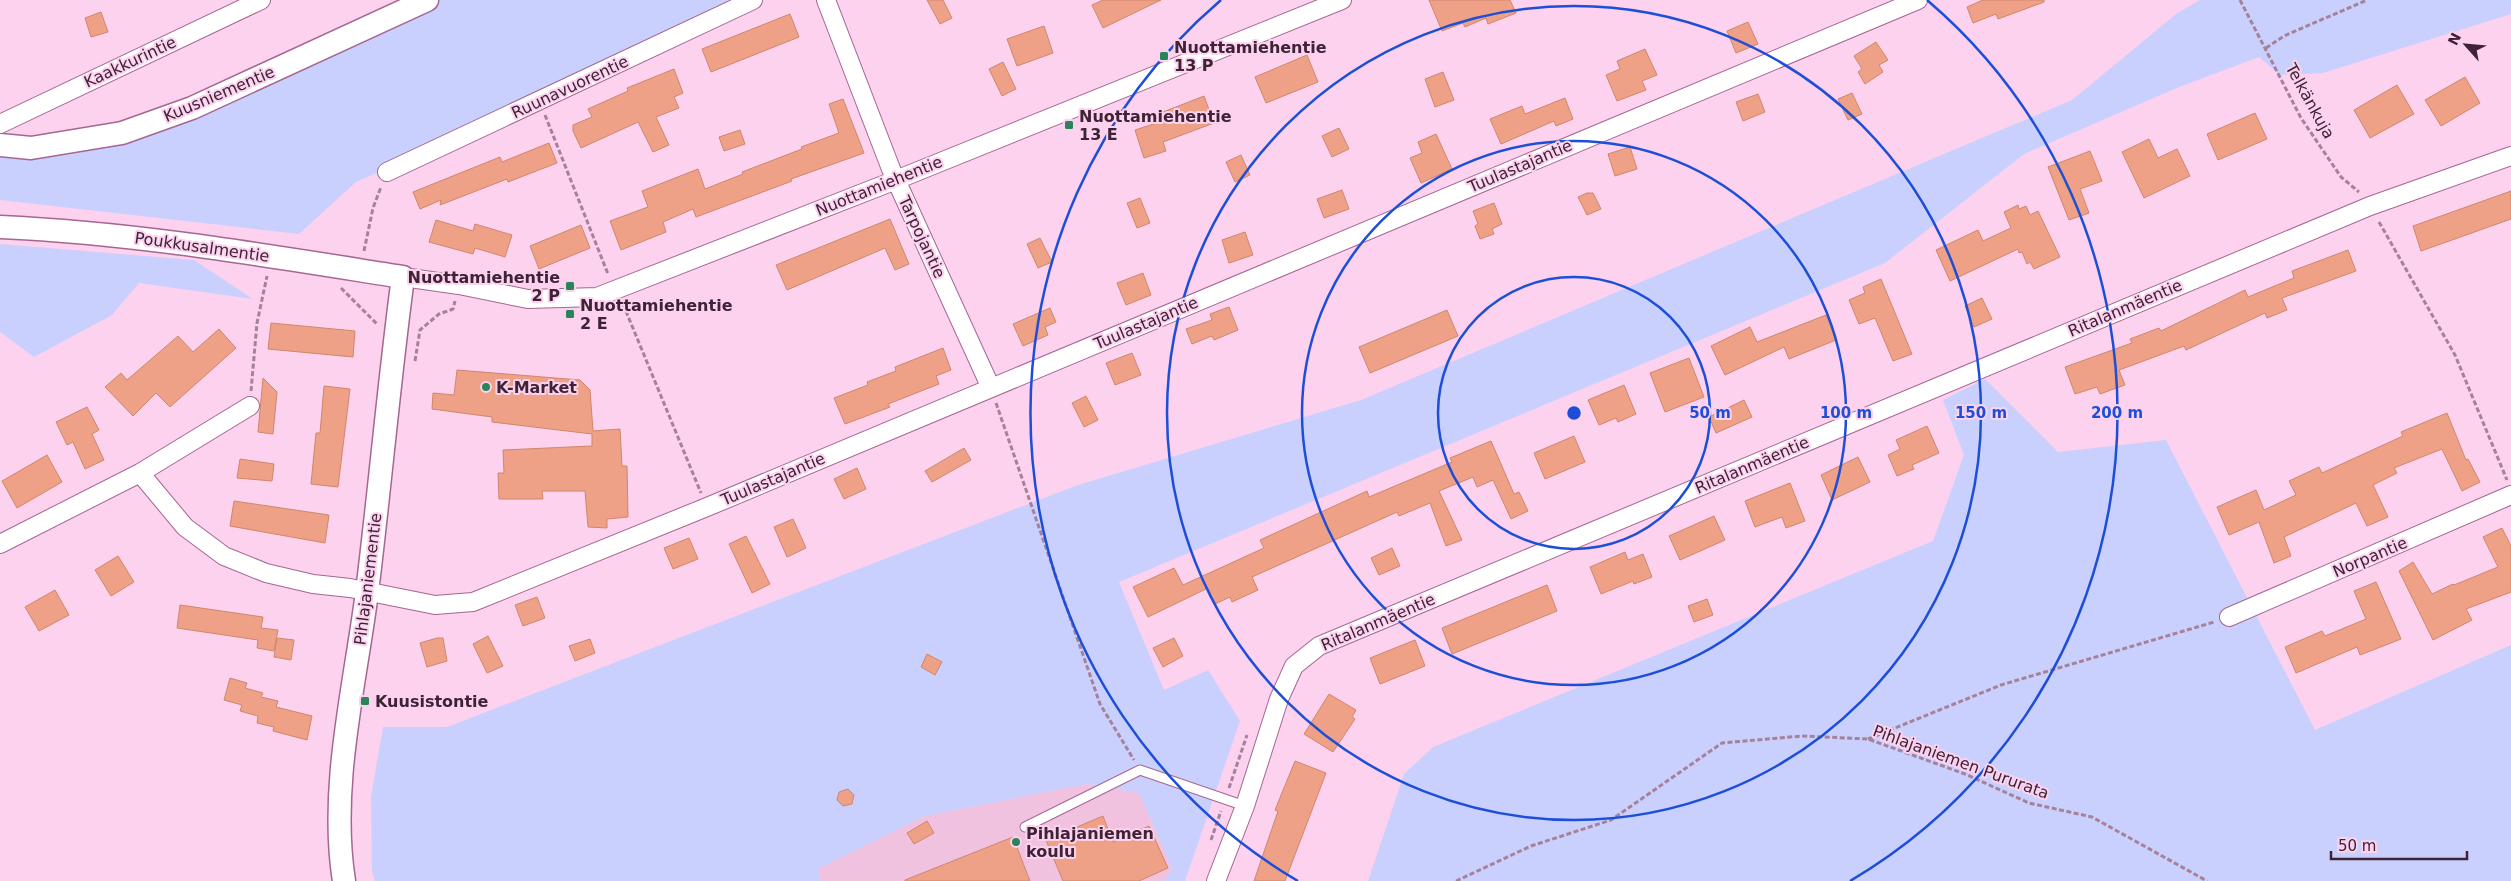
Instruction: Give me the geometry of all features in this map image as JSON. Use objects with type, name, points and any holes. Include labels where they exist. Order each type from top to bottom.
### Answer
[{"type":"street","name":"Kaakkurintie","points":[[0,124],[261,0]]},
{"type":"street","name":"Kuusniementie","points":[[0,145],[31,148],[122,132],[192,108],[427,0]]},
{"type":"street","name":"Ruunavuorentie","points":[[387,172],[540,102],[753,0]]},
{"type":"street","name":"Tarpojantie","points":[[826,0],[896,180],[991,388]]},
{"type":"street","name":"Nuottamiehentie","points":[[403,277],[459,285],[528,299],[597,297],[896,180],[1342,0]]},
{"type":"street","name":"Tuulastajantie","points":[[367,592],[435,605],[473,602],[707,507],[1918,0]]},
{"type":"street","name":"Ritalanmäentie","points":[[1216,881],[1245,806],[1279,699],[1294,666],[1319,646],[2370,206],[2511,156]]},
{"type":"street","name":"Poukkusalmentie","points":[[0,227],[54,229],[200,245],[403,277]]},
{"type":"street","name":"Pihlajaniementie","points":[[344,881],[338,840],[339,796],[367,592],[403,277]]},
{"type":"street","points":[[0,544],[140,473],[250,406]]},
{"type":"street","points":[[140,473],[185,527],[224,556],[266,573],[313,584],[367,592]]},
{"type":"street","name":"Norpantie","points":[[2229,617],[2511,496]]},
{"type":"lane","points":[[1025,827],[1140,770],[1245,806]]},
{"type":"path","name":"Telkänkuja","points":[[2240,0],[2301,118],[2341,177],[2363,195],[2455,355],[2511,489]]},
{"type":"path","points":[[2266,48],[2284,36],[2367,0]]},
{"type":"path","points":[[540,102],[610,278],[617,290],[707,507]]},
{"type":"path","points":[[364,251],[373,208],[387,172]]},
{"type":"path","points":[[373,253],[352,248],[336,282],[379,326],[420,330]]},
{"type":"path","points":[[250,406],[257,323],[268,267]]},
{"type":"path","points":[[414,368],[420,330],[439,314],[453,309],[459,285]]},
{"type":"path","points":[[991,388],[1100,704],[1140,770]]},
{"type":"path","points":[[1868,739],[2000,685],[2229,617]]},
{"type":"path","name":"Pihlajaniemen Pururata","points":[[1456,881],[1531,846],[1611,820],[1722,743],[1802,736],[1868,739],[1965,774],[2029,803],[2092,817],[2207,881]]},
{"type":"shaded area","points":[[427,0],[753,0],[540,102],[356,182],[299,234],[0,200],[0,154],[48,156]]},
{"type":"shaded area","points":[[2200,0],[2511,0],[2511,14],[2323,73],[2280,75],[2259,57],[2179,87],[2024,154],[1885,263],[1119,582],[1164,690],[1208,670],[1240,721],[1185,881],[1163,881],[1172,869],[1139,793],[1087,784],[925,816],[818,869],[821,881],[375,881],[372,871],[371,797],[383,727],[447,727],[1075,486],[1361,400],[2072,100],[2176,14]]},
{"type":"shaded area","points":[[0,244],[194,260],[253,299],[139,283],[112,315],[34,357],[0,332]]},
{"type":"shaded area","points":[[1985,379],[2058,452],[2166,440],[2315,730],[2511,645],[2511,881],[1368,881],[1404,774],[1433,747],[1933,541],[1964,455],[1943,400]]},
{"type":"shaded area","name":"Pihlajaniemen koulu","points":[[1087,784],[1139,793],[1172,869],[1163,881],[821,881],[818,869],[925,816]]},
{"type":"building","points":[[927,0],[943,0],[952,18],[940,24]]},
{"type":"building","points":[[1103,0],[1161,0],[1103,28],[1092,5]]},
{"type":"building","points":[[1429,0],[1510,0],[1516,13],[1488,24],[1486,18],[1465,27],[1463,23],[1442,31]]},
{"type":"building","points":[[1983,0],[2044,0],[2044,2],[1998,19],[1996,14],[1973,23],[1967,7]]},
{"type":"building","points":[[101,12],[108,32],[91,37],[85,18]]},
{"type":"building","points":[[790,14],[799,37],[711,72],[702,49]]},
{"type":"building","points":[[1748,22],[1758,44],[1736,53],[1727,31]]},
{"type":"building","points":[[1044,26],[1053,53],[1017,66],[1007,39]]},
{"type":"building","points":[[1876,42],[1888,60],[1879,65],[1883,72],[1865,84],[1858,72],[1862,69],[1854,56]]},
{"type":"building","points":[[1645,49],[1657,75],[1642,81],[1646,90],[1617,101],[1606,75],[1620,69],[1617,61]]},
{"type":"building","points":[[1307,55],[1318,82],[1266,103],[1255,77]]},
{"type":"building","points":[[1003,62],[1016,89],[1002,96],[989,69]]},
{"type":"building","points":[[674,69],[683,93],[674,97],[679,108],[656,117],[669,145],[653,152],[638,122],[581,148],[573,131],[573,125],[592,117],[588,109],[628,91],[627,88]]},
{"type":"building","points":[[1443,72],[1454,100],[1435,107],[1425,79]]},
{"type":"building","points":[[2465,77],[2480,103],[2441,126],[2425,100]]},
{"type":"building","points":[[2397,85],[2414,114],[2370,138],[2354,110]]},
{"type":"building","points":[[1852,93],[1862,114],[1848,120],[1838,99]]},
{"type":"building","points":[[1758,94],[1765,112],[1743,121],[1736,102]]},
{"type":"building","points":[[1204,96],[1214,123],[1163,142],[1166,151],[1144,158],[1135,130],[1166,120],[1163,112]]},
{"type":"building","points":[[1565,98],[1573,119],[1556,126],[1554,121],[1501,144],[1490,119],[1522,106],[1525,114]]},
{"type":"building","points":[[843,99],[864,153],[791,179],[792,181],[696,217],[693,209],[663,222],[666,232],[621,250],[610,221],[648,207],[642,191],[698,169],[705,189],[743,174],[742,172],[802,149],[801,147],[839,133],[829,104]]},
{"type":"building","points":[[2255,113],[2267,139],[2218,160],[2207,134]]},
{"type":"building","points":[[1339,128],[1349,149],[1332,157],[1322,136]]},
{"type":"building","points":[[740,130],[745,144],[724,151],[719,137]]},
{"type":"building","points":[[1436,134],[1452,169],[1421,183],[1410,158],[1422,153],[1418,142]]},
{"type":"building","points":[[2149,139],[2158,158],[2177,149],[2190,176],[2144,198],[2122,152]]},
{"type":"building","points":[[549,143],[557,163],[508,182],[507,179],[440,205],[441,200],[420,209],[413,192],[500,157],[502,162]]},
{"type":"building","points":[[1630,147],[1637,169],[1615,176],[1608,154]]},
{"type":"building","points":[[2090,151],[2102,181],[2080,189],[2089,213],[2069,220],[2048,167]]},
{"type":"building","points":[[1241,155],[1250,175],[1235,182],[1226,162]]},
{"type":"building","points":[[1342,190],[1349,209],[1324,218],[1317,199]]},
{"type":"building","points":[[2511,191],[2511,219],[2421,251],[2413,226]]},
{"type":"building","points":[[1587,193],[1593,193],[1601,209],[1587,215],[1578,197]]},
{"type":"building","points":[[1140,198],[1150,223],[1137,228],[1127,203]]},
{"type":"building","points":[[1494,203],[1502,224],[1492,229],[1494,234],[1480,239],[1475,226],[1478,224],[1473,211]]},
{"type":"building","points":[[2018,205],[2019,209],[2026,206],[2030,215],[2038,211],[2060,257],[2034,269],[2030,262],[2027,264],[2022,252],[2019,253],[2018,249],[1950,281],[1936,250],[1978,230],[1983,241],[2011,228],[2004,212]]},
{"type":"building","points":[[890,219],[909,264],[895,270],[885,248],[787,290],[776,265]]},
{"type":"building","points":[[436,220],[473,231],[475,224],[512,235],[505,257],[475,248],[473,254],[429,242]]},
{"type":"building","points":[[581,225],[590,248],[539,269],[530,246]]},
{"type":"building","points":[[1245,232],[1253,255],[1229,263],[1222,240]]},
{"type":"building","points":[[1040,238],[1052,262],[1038,268],[1027,244]]},
{"type":"building","points":[[2348,250],[2356,271],[2282,298],[2287,310],[2267,318],[2265,313],[2186,350],[2184,346],[2119,370],[2125,385],[2100,394],[2097,387],[2075,394],[2065,367],[2132,343],[2130,339],[2159,328],[2161,331],[2245,290],[2248,297],[2294,278],[2292,271]]},
{"type":"building","points":[[1143,273],[1151,295],[1126,305],[1117,283]]},
{"type":"building","points":[[1881,279],[1912,354],[1893,361],[1875,318],[1859,324],[1849,300],[1865,293],[1863,287]]},
{"type":"building","points":[[1982,298],[1992,319],[1974,327],[1965,306]]},
{"type":"building","points":[[1229,307],[1238,330],[1214,340],[1212,336],[1192,344],[1186,329],[1212,320],[1210,314]]},
{"type":"building","points":[[1050,308],[1056,322],[1045,327],[1048,335],[1023,346],[1013,324]]},
{"type":"building","points":[[1447,310],[1458,336],[1370,373],[1359,347]]},
{"type":"building","points":[[1826,315],[1836,340],[1789,359],[1784,347],[1725,375],[1711,346],[1750,327],[1757,342]]},
{"type":"building","points":[[271,323],[355,331],[353,357],[268,349]]},
{"type":"building","points":[[219,329],[236,348],[170,407],[156,393],[133,416],[105,387],[121,373],[127,380],[178,336],[193,352]]},
{"type":"building","points":[[943,348],[951,370],[936,376],[939,384],[888,404],[890,407],[845,424],[834,398],[868,385],[867,382],[896,371],[895,367]]},
{"type":"building","points":[[1132,353],[1141,375],[1115,385],[1106,363]]},
{"type":"building","points":[[1689,358],[1704,397],[1665,412],[1650,373]]},
{"type":"building","points":[[457,370],[580,380],[590,390],[593,431],[620,429],[622,466],[627,466],[628,517],[607,519],[607,528],[588,527],[585,491],[542,491],[543,499],[499,499],[498,473],[504,473],[503,450],[592,446],[592,434],[492,422],[492,417],[432,409],[433,393],[454,395]]},
{"type":"building","points":[[263,378],[277,392],[273,434],[258,432]]},
{"type":"building","points":[[1624,385],[1636,414],[1618,422],[1616,418],[1599,425],[1588,400]]},
{"type":"building","points":[[324,386],[350,389],[338,487],[311,484],[316,433],[320,433]]},
{"type":"building","points":[[1086,396],[1098,420],[1084,427],[1072,403]]},
{"type":"building","points":[[1744,400],[1752,417],[1716,433],[1709,417]]},
{"type":"building","points":[[87,407],[99,430],[92,434],[104,460],[85,469],[73,442],[67,445],[56,422]]},
{"type":"building","points":[[2447,413],[2466,460],[2468,459],[2480,482],[2462,491],[2442,449],[2394,468],[2397,473],[2373,485],[2388,517],[2367,526],[2356,503],[2284,537],[2291,556],[2274,563],[2259,522],[2229,535],[2217,507],[2256,490],[2264,510],[2296,495],[2289,481],[2319,467],[2322,473],[2403,436],[2401,432]]},
{"type":"building","points":[[1927,426],[1939,453],[1912,465],[1914,469],[1897,476],[1888,455],[1900,449],[1896,440]]},
{"type":"building","points":[[1574,436],[1585,462],[1545,479],[1534,453]]},
{"type":"building","points":[[1491,441],[1514,494],[1519,492],[1528,511],[1511,519],[1493,480],[1477,487],[1473,477],[1439,491],[1462,540],[1446,546],[1430,503],[1399,516],[1397,512],[1252,577],[1258,590],[1232,602],[1230,597],[1215,604],[1208,588],[1148,617],[1133,587],[1174,568],[1183,585],[1264,548],[1260,540],[1367,491],[1369,497],[1452,462],[1450,458]]},
{"type":"building","points":[[964,448],[971,460],[932,482],[925,471]]},
{"type":"building","points":[[47,455],[62,482],[17,508],[2,481]]},
{"type":"building","points":[[1858,457],[1870,482],[1832,500],[1821,475]]},
{"type":"building","points":[[240,459],[274,464],[272,481],[237,478]]},
{"type":"building","points":[[857,468],[866,489],[844,499],[834,479]]},
{"type":"building","points":[[1790,483],[1805,521],[1786,528],[1782,517],[1755,527],[1745,501]]},
{"type":"building","points":[[234,501],[329,515],[325,543],[230,526]]},
{"type":"building","points":[[1714,516],[1725,540],[1680,560],[1669,536]]},
{"type":"building","points":[[793,519],[806,548],[787,557],[774,527]]},
{"type":"building","points":[[2502,528],[2511,546],[2511,592],[2466,609],[2472,620],[2433,640],[2399,571],[2413,562],[2432,594],[2498,567],[2483,537]]},
{"type":"building","points":[[746,536],[770,584],[752,593],[729,544]]},
{"type":"building","points":[[689,538],[698,559],[673,569],[664,548]]},
{"type":"building","points":[[1392,548],[1400,566],[1379,575],[1371,558]]},
{"type":"building","points":[[1625,552],[1628,560],[1643,554],[1652,577],[1634,584],[1633,581],[1601,594],[1590,567]]},
{"type":"building","points":[[118,556],[134,582],[111,596],[95,570]]},
{"type":"building","points":[[2376,582],[2401,639],[2360,655],[2357,647],[2296,673],[2285,647],[2322,631],[2325,636],[2366,619],[2354,591]]},
{"type":"building","points":[[1547,585],[1557,611],[1452,654],[1442,628]]},
{"type":"building","points":[[55,590],[69,615],[39,631],[25,607]]},
{"type":"building","points":[[537,597],[545,618],[523,626],[515,605]]},
{"type":"building","points":[[1707,599],[1713,615],[1694,622],[1688,606]]},
{"type":"building","points":[[180,605],[263,617],[261,628],[278,630],[274,651],[257,648],[258,640],[177,628]]},
{"type":"building","points":[[488,636],[503,666],[487,673],[473,644]]},
{"type":"building","points":[[277,638],[294,640],[291,660],[274,657]]},
{"type":"building","points":[[443,638],[447,661],[427,667],[420,643]]},
{"type":"building","points":[[1174,638],[1183,656],[1163,667],[1153,648]]},
{"type":"building","points":[[590,639],[595,653],[575,661],[569,646]]},
{"type":"building","points":[[1415,640],[1425,666],[1380,684],[1370,658]]},
{"type":"building","points":[[927,654],[942,662],[935,675],[921,667]]},
{"type":"building","points":[[230,678],[247,683],[245,688],[263,693],[261,697],[278,701],[276,707],[312,716],[307,740],[273,731],[274,727],[257,723],[258,716],[240,711],[242,705],[224,700]]},
{"type":"building","points":[[1329,694],[1356,710],[1352,717],[1355,719],[1333,752],[1304,734]]},
{"type":"building","points":[[1295,761],[1326,773],[1285,881],[1254,881],[1278,811],[1275,810]]},
{"type":"building","points":[[848,789],[854,795],[852,804],[843,806],[837,800],[839,792]]},
{"type":"building","points":[[1103,816],[1113,842],[1149,826],[1168,868],[1139,881],[1063,881],[1046,840]]},
{"type":"building","points":[[927,821],[934,833],[914,844],[907,833]]},
{"type":"building","points":[[1013,837],[1030,881],[905,881],[905,880]]},
{"type":"place","name":"Nuottamiehentie 13 P","points":[[1164,56]]},
{"type":"place","name":"Nuottamiehentie 13 E","points":[[1069,125]]},
{"type":"place","name":"Nuottamiehentie 2 P","points":[[570,286]]},
{"type":"place","name":"Nuottamiehentie 2 E","points":[[570,314]]},
{"type":"place","name":"K-Market","points":[[486,387]]},
{"type":"place","name":"Kuusistontie","points":[[365,701]]},
{"type":"place","name":"Pihlajaniemen koulu","points":[[1016,842]]}]
